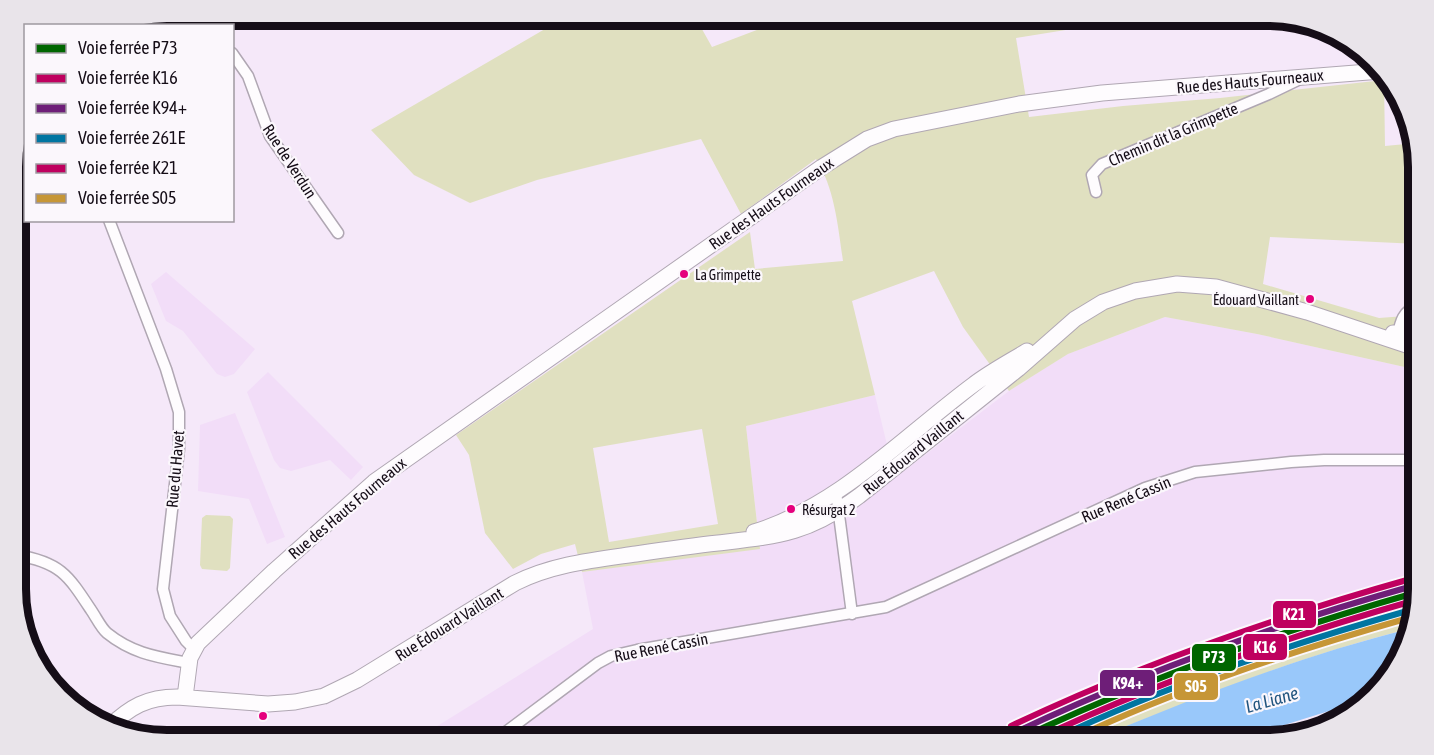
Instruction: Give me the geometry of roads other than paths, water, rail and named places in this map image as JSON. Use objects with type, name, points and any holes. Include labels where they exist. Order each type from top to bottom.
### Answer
[{"type":"street","name":"Rue de Verdun","points":[[234,55],[248,76],[270,136],[338,234]]},
{"type":"street","name":"Rue des Hauts Fourneaux","points":[[192,656],[207,634],[280,564],[374,482],[822,167],[867,139],[904,126],[1049,99],[1373,72]]},
{"type":"street","name":"Chemin dit la Grimpette","points":[[1096,192],[1092,175],[1101,164],[1269,94],[1306,76]]},
{"type":"street","name":"Rue du Havet","points":[[110,222],[166,369],[178,412],[179,449],[163,589],[165,604],[170,616],[186,641],[192,656]]},
{"type":"street","name":"Rue Édouard Vaillant","points":[[718,542],[789,519],[836,492],[979,380],[1056,334],[1083,314],[1114,298],[1146,288],[1177,284],[1206,285],[1236,291],[1397,338],[1408,344]]},
{"type":"street","points":[[1397,338],[1404,314],[1408,310]]},
{"type":"street","name":"Rue Édouard Vaillant","points":[[116,720],[140,703],[162,697],[268,704],[295,702],[324,696],[357,680],[515,583],[537,573],[584,562],[718,542],[762,539],[792,532],[816,523],[838,510],[1012,374],[1056,334]]},
{"type":"street","name":"Rue Édouard Vaillant","points":[[1397,338],[1408,337]]},
{"type":"street","name":"Rue René Cassin","points":[[509,730],[598,663],[611,656],[893,605],[1145,488],[1186,475],[1313,460],[1408,460]]},
{"type":"street","points":[[836,492],[840,537],[852,614]]},
{"type":"street","points":[[26,557],[44,560],[64,573],[106,632],[137,652],[192,656],[185,697]]},
{"type":"water","name":"La Liane","points":[[1402,631],[1394,651],[1374,682],[1347,705],[1272,729],[1118,729],[1249,678]]},
{"type":"rail line","name":"K21","points":[[1011,726],[1109,682],[1209,643],[1408,580]]},
{"type":"rail line","name":"K94+","points":[[1022,729],[1112,689],[1212,650],[1408,587]]},
{"type":"rail line","name":"P73","points":[[1040,729],[1115,696],[1214,657],[1408,595]]},
{"type":"rail line","name":"K16","points":[[1059,729],[1128,698],[1223,662],[1319,629],[1407,603]]},
{"type":"rail line","name":"261E","points":[[1076,729],[1186,683],[1322,636],[1407,611]]},
{"type":"rail line","name":"S05","points":[[1093,729],[1153,703],[1238,671],[1405,619]]},
{"type":"place","name":"La Grimpette","points":[[684,274]]},
{"type":"place","name":"Édouard Vaillant","points":[[1310,299]]},
{"type":"place","name":"Résurgat 2","points":[[791,509]]}]
